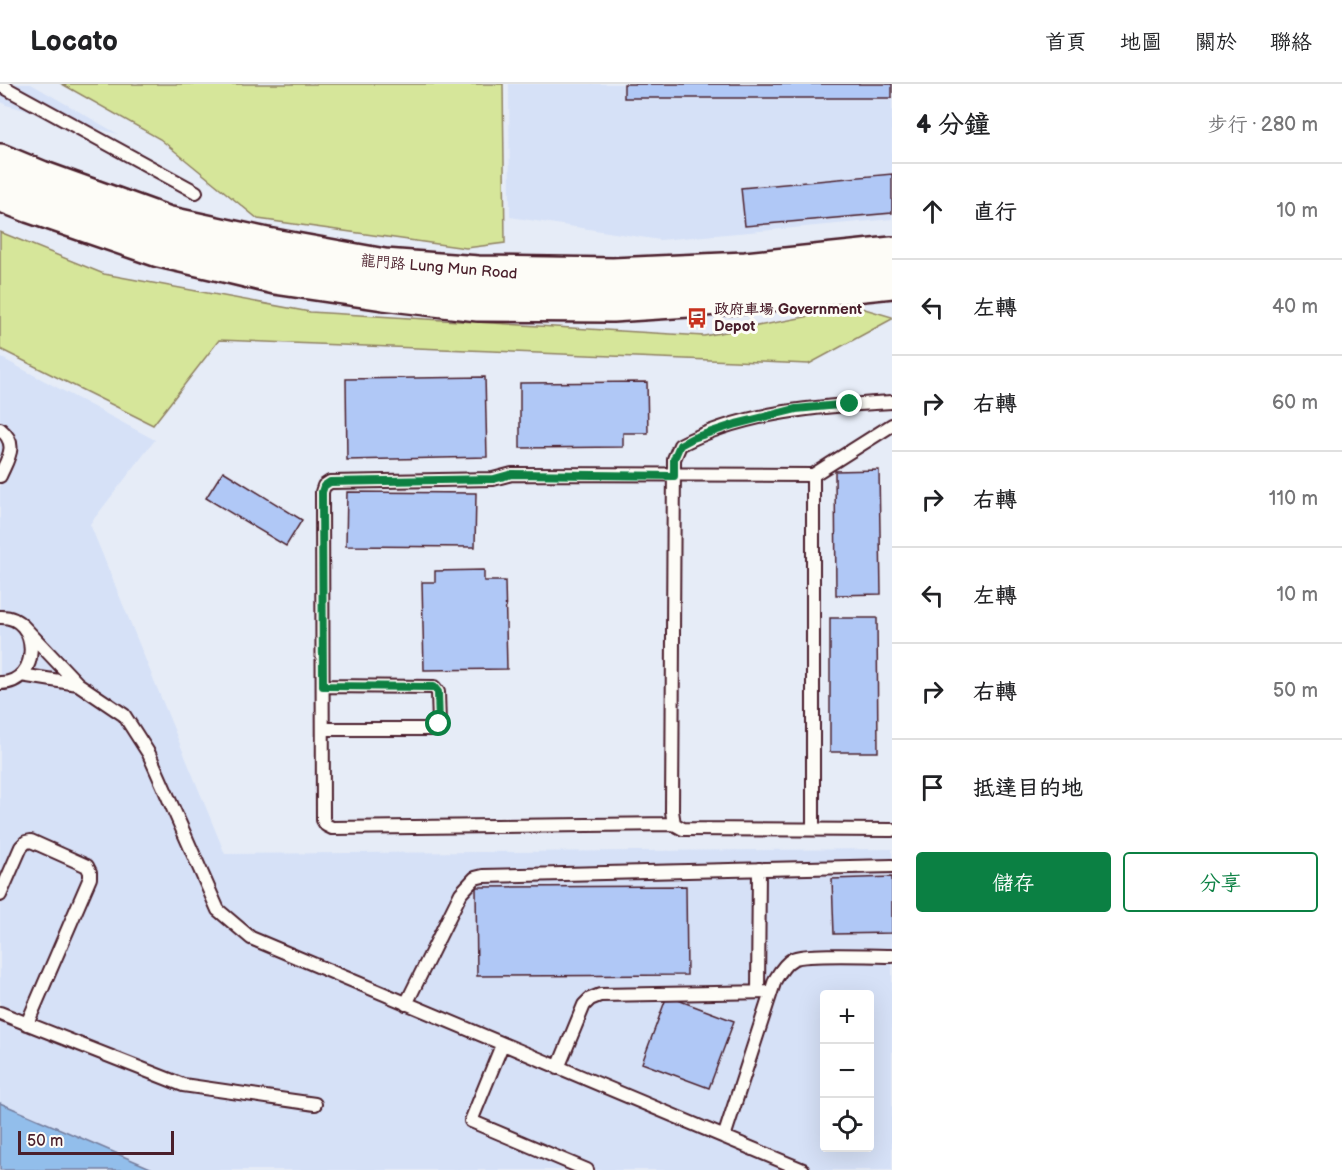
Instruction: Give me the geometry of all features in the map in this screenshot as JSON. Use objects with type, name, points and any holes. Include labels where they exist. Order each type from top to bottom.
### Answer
[{"type":"main road","name":"龍門路 Lung Mun Road","points":[[0,161],[166,223],[267,245],[384,266],[478,273],[613,276],[746,269],[892,254]]},
{"type":"main road","name":"龍門路 Lung Mun Road","points":[[0,194],[31,207],[159,250],[275,277],[478,304],[612,306],[749,296],[892,280]]},
{"type":"lane","points":[[0,85],[196,192]]},
{"type":"lane","points":[[674,824],[672,811],[674,459],[680,445],[693,438],[736,424],[796,409],[892,402]]},
{"type":"lane","points":[[892,425],[813,474],[674,476],[512,474],[494,479],[330,482],[324,486],[322,492],[323,820],[326,825],[332,828],[674,824],[683,829],[892,830]]},
{"type":"lane","points":[[0,429],[8,436],[11,444],[0,476]]},
{"type":"lane","points":[[813,474],[813,830]]},
{"type":"lane","points":[[0,617],[6,617],[22,625],[78,684],[124,715],[149,754],[218,910],[251,938],[724,1137],[783,1166],[803,1170]]},
{"type":"lane","points":[[0,682],[4,683],[21,675],[31,659],[31,641],[22,625]]},
{"type":"lane","points":[[21,675],[78,684]]},
{"type":"lane","points":[[323,686],[434,687],[438,692],[439,724],[431,729],[323,729]]},
{"type":"lane","points":[[0,894],[21,847],[26,842],[31,841],[87,866],[90,872],[90,878],[27,1024]]},
{"type":"lane","points":[[406,1004],[461,893],[475,878],[892,866]]},
{"type":"lane","points":[[724,1137],[765,992],[759,869]]},
{"type":"lane","points":[[558,1068],[584,1005],[590,999],[600,995],[765,992],[793,958],[892,956]]},
{"type":"lane","points":[[0,1013],[183,1085],[315,1104]]},
{"type":"lane","points":[[502,1045],[471,1121],[587,1170]]},
{"type":"shaded area","points":[[0,84],[31,84],[118,134],[6,105],[0,101]]},
{"type":"shaded area","points":[[509,84],[892,84],[892,219],[660,240],[510,217]]},
{"type":"shaded area","points":[[0,357],[155,440],[90,524],[225,854],[892,849],[892,1170],[0,1170]]},
{"type":"green space","points":[[62,84],[503,84],[505,243],[466,248],[258,219],[160,139]]},
{"type":"green space","points":[[0,232],[104,274],[310,312],[704,336],[858,307],[892,317],[892,319],[809,364],[219,340],[153,425],[0,349]]},
{"type":"water","points":[[0,1103],[155,1170],[0,1170]]},
{"type":"building","points":[[624,84],[892,84],[892,98],[624,98]]},
{"type":"building","points":[[892,174],[892,213],[745,226],[741,188]]},
{"type":"building","points":[[485,377],[487,457],[347,460],[346,379]]},
{"type":"building","points":[[647,382],[648,433],[623,433],[623,447],[520,448],[520,383]]},
{"type":"building","points":[[879,470],[881,594],[836,595],[835,471]]},
{"type":"building","points":[[223,471],[302,520],[286,546],[206,498]]},
{"type":"building","points":[[347,492],[476,493],[475,547],[346,546]]},
{"type":"building","points":[[484,570],[484,581],[505,581],[507,669],[424,670],[422,582],[435,582],[435,571]]},
{"type":"building","points":[[830,618],[877,618],[878,752],[830,752]]},
{"type":"building","points":[[892,877],[892,933],[834,934],[832,879]]},
{"type":"building","points":[[686,886],[687,975],[477,976],[476,887]]},
{"type":"building","points":[[667,996],[734,1021],[709,1088],[642,1063]]},
{"type":"place","name":"政府車場 Government Depot","points":[[697,318]]},
{"type":"route","points":[[439,724],[438,692],[434,687],[323,686],[322,492],[324,486],[330,482],[494,479],[512,474],[674,476],[674,459],[680,445],[693,438],[736,424],[796,409],[850,404]]}]
